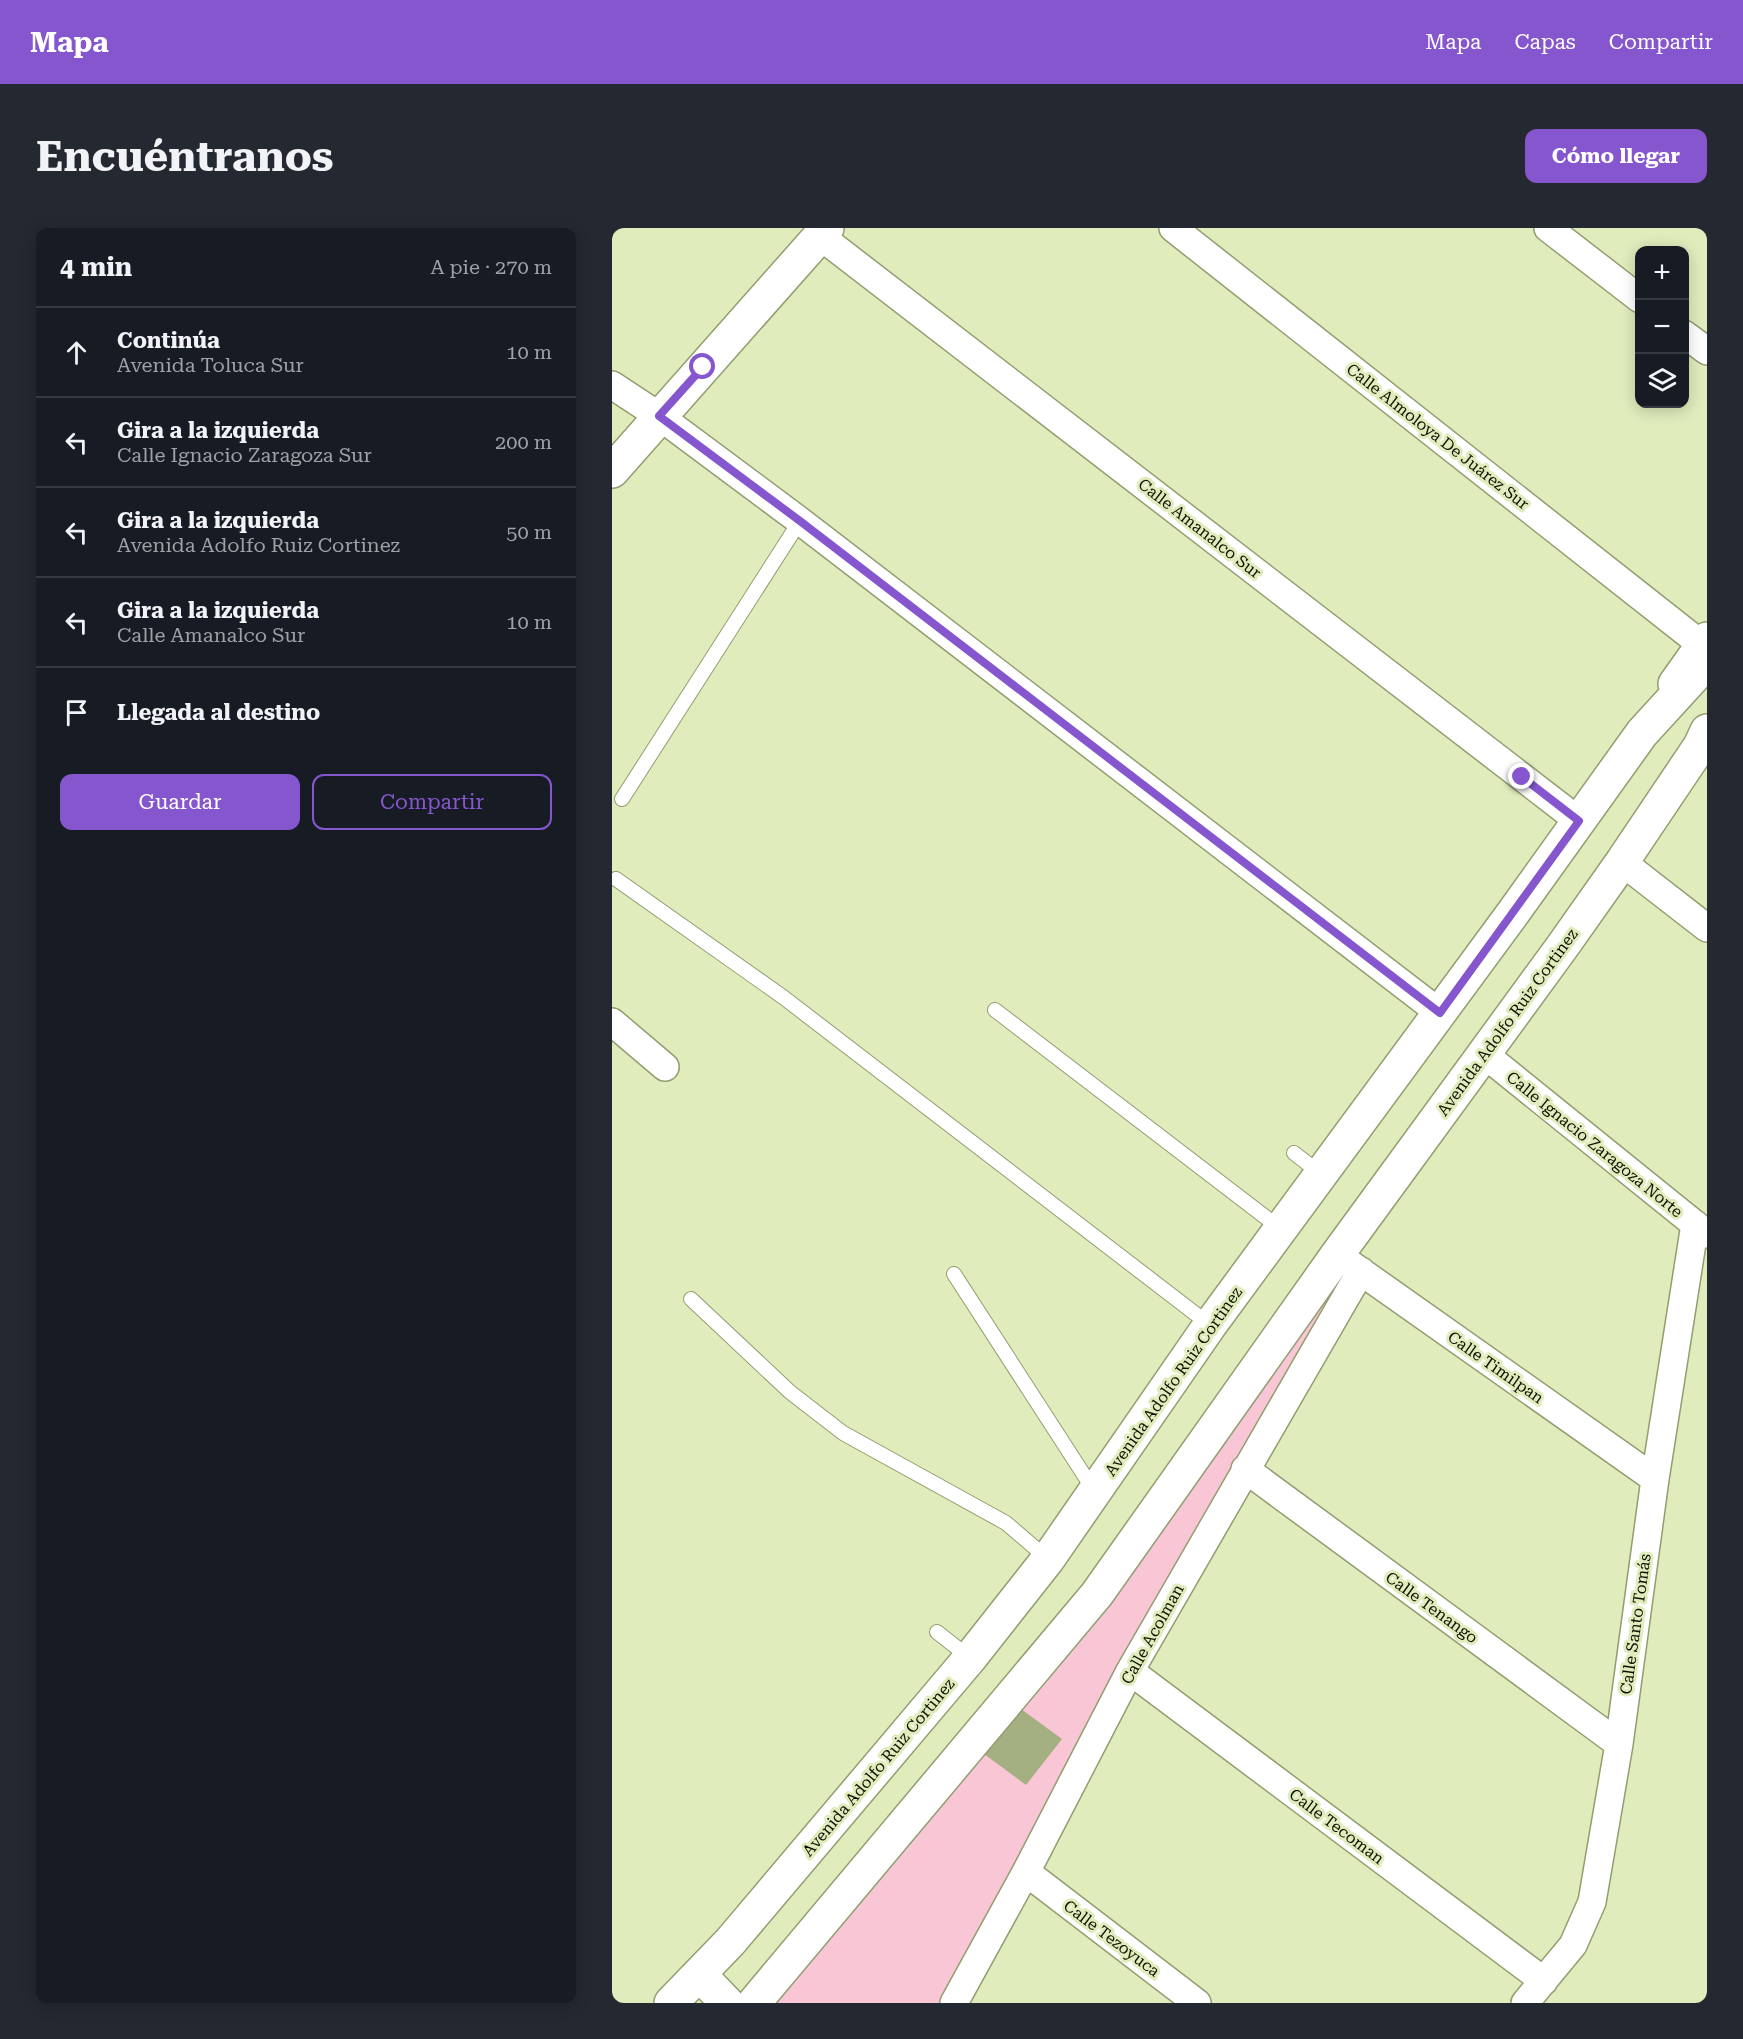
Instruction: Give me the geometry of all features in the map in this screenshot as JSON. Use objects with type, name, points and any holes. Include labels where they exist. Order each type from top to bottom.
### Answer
[{"type":"main road","points":[[612,471],[823,232]]},
{"type":"main road","name":"Avenida Adolfo Ruiz Cortinez","points":[[671,2003],[730,1942],[970,1658],[1048,1558],[1210,1325],[1705,648]]},
{"type":"main road","name":"Avenida Adolfo Ruiz Cortinez","points":[[754,2003],[1097,1594],[1349,1263],[1484,1054],[1622,862],[1705,738]]},
{"type":"main road","points":[[699,1974],[727,2003]]},
{"type":"street","name":"Calle Almoloya De Juárez Sur","points":[[1173,228],[1705,648]]},
{"type":"street","points":[[1548,228],[1635,295]]},
{"type":"street","name":"Calle Amanalco Sur","points":[[823,232],[1579,821]]},
{"type":"street","points":[[1689,338],[1707,351]]},
{"type":"street","points":[[612,385],[659,416],[800,521],[1440,1013]]},
{"type":"street","points":[[1622,862],[1707,928]]},
{"type":"street","points":[[612,1022],[665,1067]]},
{"type":"street","name":"Calle Ignacio Zaragoza Norte","points":[[1484,1054],[1701,1229]]},
{"type":"street","name":"Calle Santo Tomás","points":[[1525,2003],[1574,1945],[1592,1902],[1619,1744],[1655,1479],[1701,1229]]},
{"type":"street","name":"Calle Acolman","points":[[954,2003],[1026,1872],[1130,1671],[1245,1469],[1349,1263]]},
{"type":"street","name":"Calle Timilpan","points":[[1349,1263],[1655,1479]]},
{"type":"street","name":"Calle Tenango","points":[[1245,1469],[1619,1744]]},
{"type":"street","name":"Calle Tecoman","points":[[1130,1671],[1544,1981]]},
{"type":"street","name":"Calle Tezoyuca","points":[[1026,1872],[1197,2003]]},
{"type":"lane","points":[[622,799],[800,521]]},
{"type":"lane","points":[[616,879],[783,997],[1210,1325]]},
{"type":"lane","points":[[995,1010],[1281,1229]]},
{"type":"lane","points":[[1294,1153],[1321,1174]]},
{"type":"lane","points":[[954,1274],[1095,1492]]},
{"type":"lane","points":[[691,1299],[790,1392],[843,1433],[1006,1522],[1048,1558]]},
{"type":"lane","points":[[937,1632],[970,1658]]},
{"type":"shaded area","points":[[1337,1255],[1361,1271],[954,2003],[754,2003],[1097,1594]]},
{"type":"building","points":[[1021,1709],[1062,1739],[1026,1785],[984,1754]]},
{"type":"route","points":[[703,367],[659,416],[800,521],[1440,1013],[1579,821],[1522,777]]}]
